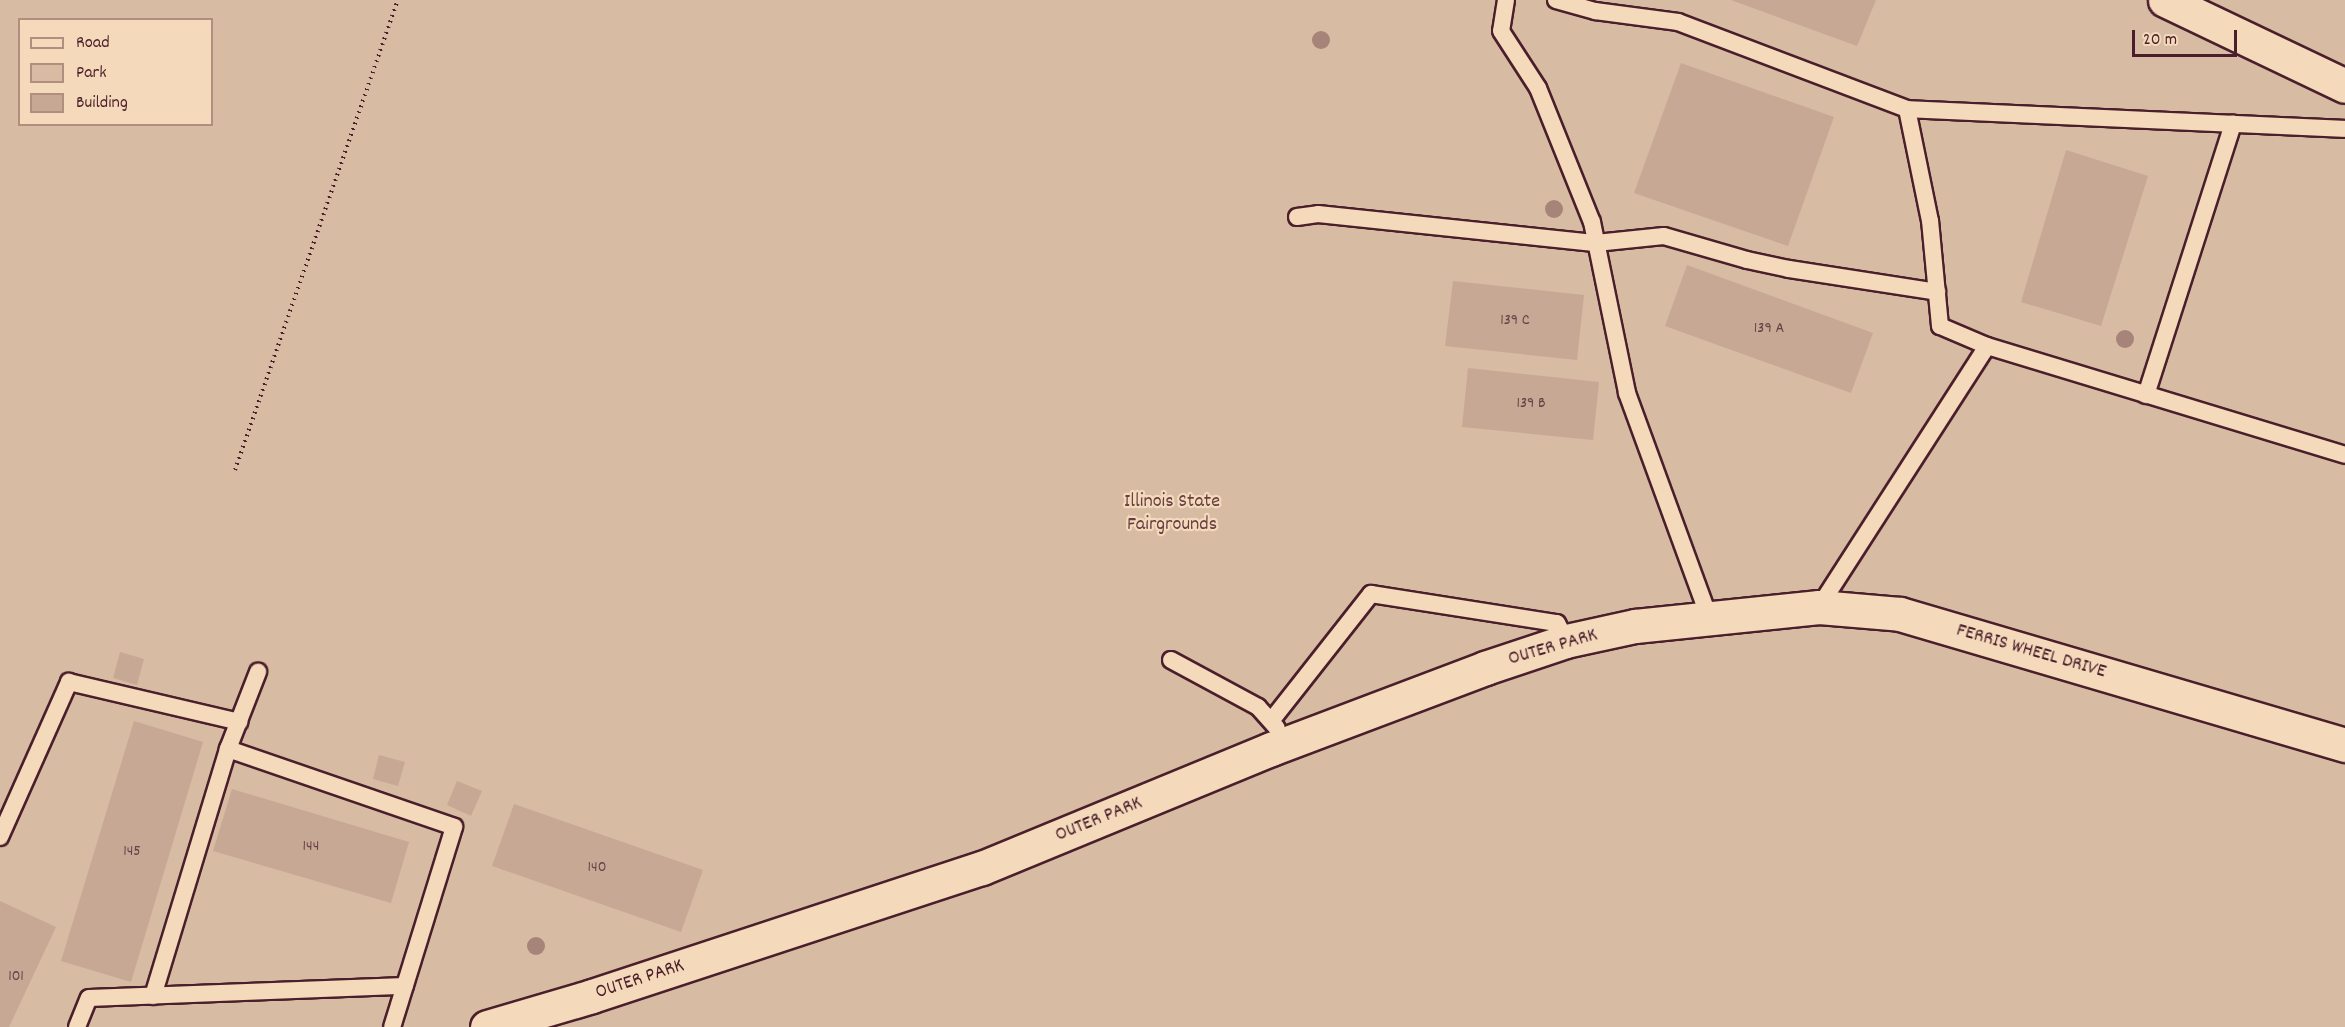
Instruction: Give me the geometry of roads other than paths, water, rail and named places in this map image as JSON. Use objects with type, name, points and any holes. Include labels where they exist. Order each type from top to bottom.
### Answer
[{"type":"street","points":[[2165,0],[2345,86]]},
{"type":"street","name":"FERRIS WHEEL DRIVE","points":[[1710,620],[1819,607],[1900,614],[2345,745]]},
{"type":"street","name":"OUTER PARK","points":[[487,1027],[592,996],[982,868],[1280,731],[1566,641],[1635,626],[1710,620]]},
{"type":"lane","points":[[1506,0],[1501,31],[1538,88],[1592,222],[1627,393],[1710,620]]},
{"type":"lane","points":[[1556,0],[1597,5],[1678,22],[1907,109],[2345,129]]},
{"type":"lane","points":[[1907,109],[1930,221],[1940,326],[1987,346],[2345,455]]},
{"type":"lane","points":[[2146,395],[2233,124]]},
{"type":"lane","points":[[1297,217],[1318,214],[1596,243],[1664,236],[1789,269],[1937,292]]},
{"type":"lane","points":[[1819,607],[1987,346]]},
{"type":"lane","points":[[1171,660],[1258,707],[1280,731],[1371,594],[1557,623],[1566,641]]},
{"type":"lane","points":[[153,996],[228,749],[258,672]]},
{"type":"lane","points":[[0,837],[69,682],[239,722]]},
{"type":"lane","points":[[228,749],[454,827],[392,1027]]},
{"type":"lane","points":[[77,1027],[89,999],[405,986]]},
{"type":"park label","name":"Illinois State Fairgrounds","points":[[1172,514]]}]
